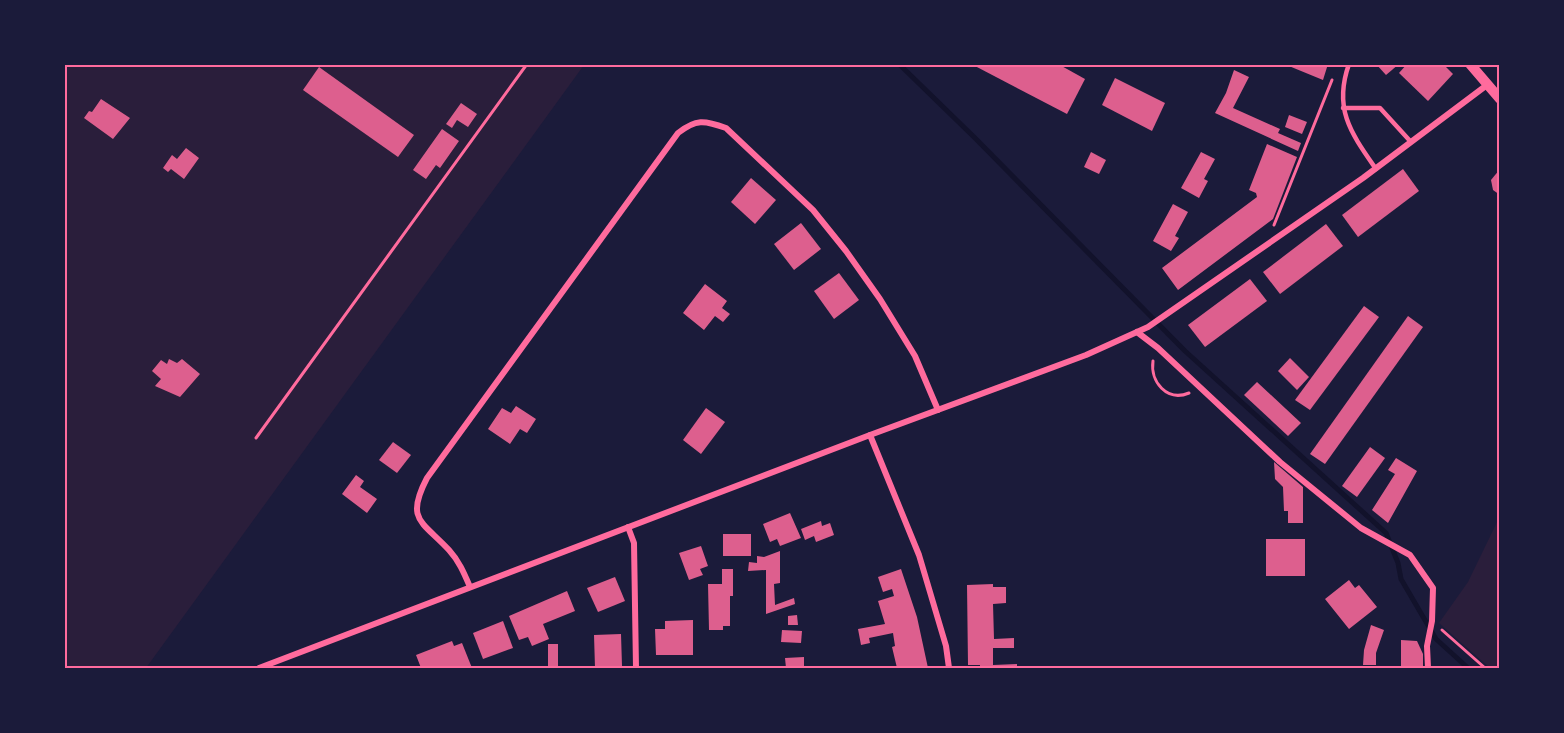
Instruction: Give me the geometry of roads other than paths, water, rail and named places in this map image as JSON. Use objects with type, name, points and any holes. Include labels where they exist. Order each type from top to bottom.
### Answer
[{"type":"street","points":[[1470,64],[1500,99]]},
{"type":"street","points":[[260,669],[1086,354],[1148,327],[1376,169],[1486,85]]},
{"type":"street","points":[[470,587],[462,566],[417,514],[418,496],[434,469],[678,134],[690,124],[708,122],[726,128],[813,210],[880,299],[915,356],[938,410]]},
{"type":"street","points":[[1137,332],[1158,348],[1280,462],[1373,536],[1410,555],[1433,588],[1432,621],[1427,646],[1428,669]]},
{"type":"street","points":[[870,435],[919,555],[946,646],[949,669]]},
{"type":"street","points":[[628,527],[634,543],[636,669]]},
{"type":"lane","points":[[1086,64],[1094,64]]},
{"type":"lane","points":[[1349,64],[1342,91],[1343,108],[1355,137],[1376,169]]},
{"type":"lane","points":[[1343,108],[1380,108],[1411,142]]},
{"type":"waterway","points":[[899,64],[1185,351],[1386,533],[1398,563],[1401,579],[1436,639],[1468,668]]}]
